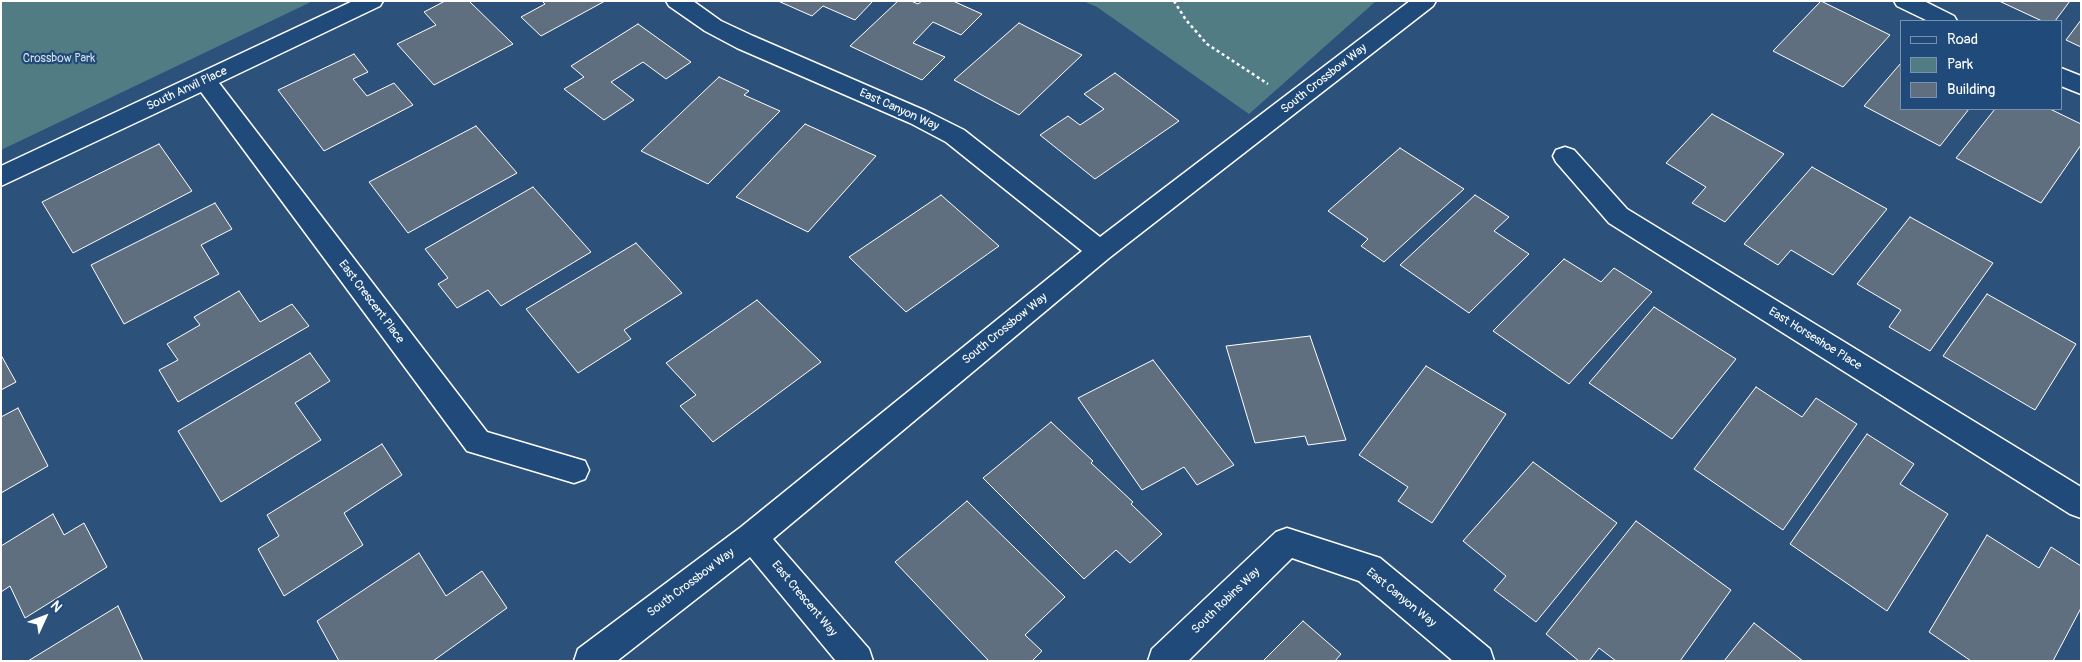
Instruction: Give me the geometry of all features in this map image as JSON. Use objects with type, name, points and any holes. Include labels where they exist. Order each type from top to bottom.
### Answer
[{"type":"street","name":"South Anvil Place","points":[[1,177],[372,1]]},
{"type":"street","name":"East Canyon Way","points":[[677,1],[713,26],[745,42],[918,117],[955,136],[1100,251]]},
{"type":"street","name":"South Crossbow Way","points":[[590,661],[752,537],[1100,251],[1425,1]]},
{"type":"street","points":[[1904,1],[1944,20]]},
{"type":"street","points":[[2062,76],[2081,86]]},
{"type":"street","name":"East Crescent Place","points":[[205,80],[477,442],[574,470]]},
{"type":"street","name":"East Horseshoe Place","points":[[1565,156],[1618,216],[2081,504]]},
{"type":"street","name":"East Crescent Way","points":[[752,537],[857,661]]},
{"type":"street","name":"East Canyon Way","points":[[1287,542],[1369,569],[1478,661]]},
{"type":"street","name":"South Robins Way","points":[[1164,661],[1287,542]]},
{"type":"path","points":[[1174,1],[1186,20],[1207,44],[1294,102]]},
{"type":"green space","name":"Crossbow Park","points":[[1,1],[313,1],[1,150]]},
{"type":"green space","points":[[1083,1],[1376,1],[1249,114],[1097,7]]},
{"type":"building","points":[[445,1],[469,1],[513,44],[434,85],[397,44],[436,25],[424,12]]},
{"type":"building","points":[[542,1],[605,1],[541,36],[521,17],[545,4]]},
{"type":"building","points":[[778,1],[873,1],[855,20],[823,6],[812,16]]},
{"type":"building","points":[[898,1],[911,1],[918,4],[922,1],[953,1],[982,14],[961,35],[933,22],[913,43],[945,57],[922,80],[850,46]]},
{"type":"building","points":[[1821,1],[1890,35],[1843,87],[1773,51]]},
{"type":"building","points":[[1999,1],[2070,1],[2056,20],[2040,20]]},
{"type":"building","points":[[2081,20],[2081,47],[2066,40]]},
{"type":"building","points":[[1019,23],[1082,55],[1019,115],[954,80]]},
{"type":"building","points":[[638,24],[691,62],[666,79],[643,62],[611,82],[634,100],[604,120],[564,89],[584,77],[571,66]]},
{"type":"building","points":[[354,54],[368,72],[353,79],[367,96],[394,83],[413,105],[324,151],[278,90]]},
{"type":"building","points":[[1900,64],[1900,110],[1968,110],[1940,146],[1864,106]]},
{"type":"building","points":[[1115,73],[1179,121],[1095,179],[1040,135],[1068,116],[1080,125],[1104,109],[1084,94]]},
{"type":"building","points":[[719,77],[749,91],[744,95],[780,111],[708,184],[641,151]]},
{"type":"building","points":[[1994,110],[2052,110],[2081,124],[2081,145],[2041,203],[1956,158]]},
{"type":"building","points":[[1712,114],[1784,154],[1725,222],[1692,203],[1706,187],[1666,163]]},
{"type":"building","points":[[805,124],[876,156],[808,232],[736,197]]},
{"type":"building","points":[[476,126],[517,173],[408,233],[369,182]]},
{"type":"building","points":[[159,144],[192,191],[73,253],[42,202]]},
{"type":"building","points":[[1400,148],[1464,189],[1384,262],[1361,246],[1368,239],[1328,211]]},
{"type":"building","points":[[1812,167],[1887,209],[1833,275],[1791,250],[1778,265],[1744,244]]},
{"type":"building","points":[[533,187],[591,252],[501,306],[488,290],[457,308],[438,284],[448,278],[425,249]]},
{"type":"building","points":[[941,195],[999,246],[906,312],[849,257]]},
{"type":"building","points":[[1475,195],[1509,217],[1494,231],[1529,254],[1469,313],[1400,265]]},
{"type":"building","points":[[215,203],[232,229],[201,245],[219,274],[124,324],[91,265]]},
{"type":"building","points":[[1910,217],[1993,263],[1930,351],[1889,327],[1901,310],[1857,284]]},
{"type":"building","points":[[636,243],[682,293],[624,330],[631,339],[578,373],[526,309]]},
{"type":"building","points":[[1564,259],[1601,282],[1614,268],[1652,292],[1569,384],[1493,331]]},
{"type":"building","points":[[239,291],[260,322],[292,304],[309,326],[178,402],[159,370],[178,360],[167,344],[200,325],[194,317]]},
{"type":"building","points":[[1987,294],[2076,344],[2035,410],[1943,356]]},
{"type":"building","points":[[757,300],[821,362],[713,442],[680,406],[696,395],[666,363]]},
{"type":"building","points":[[1654,307],[1736,359],[1672,439],[1589,383]]},
{"type":"building","points":[[1310,336],[1346,440],[1308,445],[1305,436],[1255,443],[1226,346]]},
{"type":"building","points":[[310,353],[330,381],[295,403],[321,440],[221,502],[178,431]]},
{"type":"building","points":[[1,355],[16,382],[1,390]]},
{"type":"building","points":[[1153,360],[1234,465],[1197,485],[1184,467],[1142,490],[1078,398]]},
{"type":"building","points":[[1426,366],[1506,414],[1432,523],[1398,501],[1408,487],[1359,455]]},
{"type":"building","points":[[1756,387],[1802,417],[1816,398],[1857,424],[1783,530],[1694,469]]},
{"type":"building","points":[[18,408],[48,466],[1,493],[1,417]]},
{"type":"building","points":[[1051,422],[1093,461],[1091,463],[1133,502],[1131,504],[1162,534],[1130,563],[1116,550],[1084,579],[983,478]]},
{"type":"building","points":[[1867,434],[1914,464],[1900,484],[1948,514],[1887,611],[1790,544]]},
{"type":"building","points":[[382,444],[402,475],[344,513],[363,545],[284,596],[258,549],[279,536],[267,515]]},
{"type":"building","points":[[1533,462],[1617,523],[1536,622],[1494,590],[1506,576],[1463,541]]},
{"type":"building","points":[[967,501],[1065,597],[1025,635],[1042,651],[1032,661],[989,661],[895,562]]},
{"type":"building","points":[[53,514],[64,535],[84,523],[107,567],[25,618],[10,586],[1,592],[1,546]]},
{"type":"building","points":[[1636,521],[1731,590],[1680,661],[1616,661],[1599,648],[1589,661],[1579,661],[1546,634]]},
{"type":"building","points":[[1987,535],[2039,568],[2051,547],[2081,566],[2081,608],[2053,661],[1971,661],[1929,632]]},
{"type":"building","points":[[419,553],[446,596],[482,571],[507,608],[433,661],[339,661],[317,621]]},
{"type":"building","points":[[118,606],[143,661],[28,661]]},
{"type":"building","points":[[1303,621],[1341,654],[1335,661],[1263,661]]},
{"type":"building","points":[[1754,623],[1803,661],[1724,661]]}]
